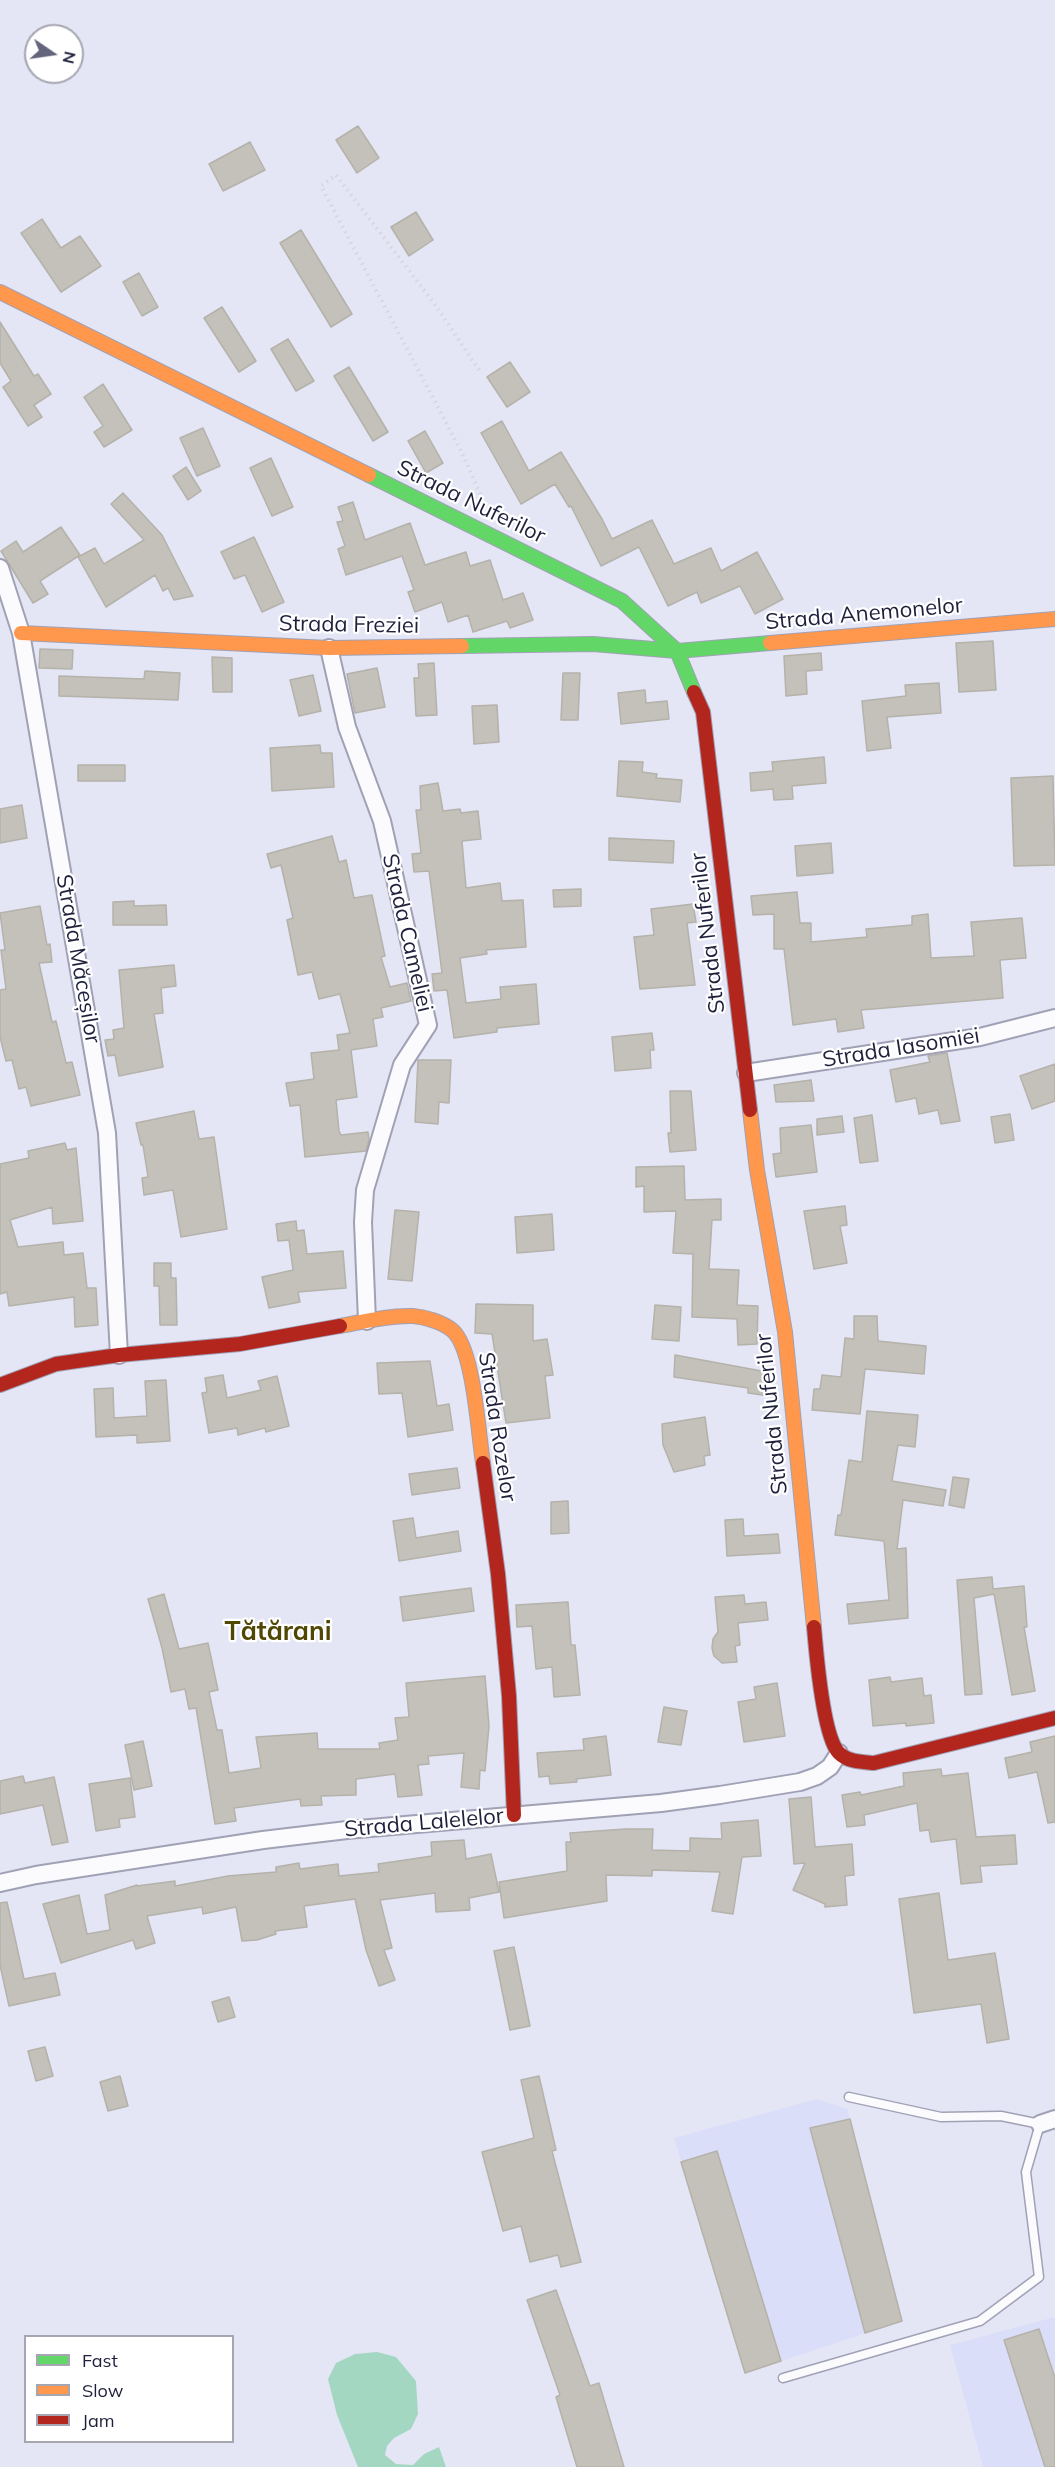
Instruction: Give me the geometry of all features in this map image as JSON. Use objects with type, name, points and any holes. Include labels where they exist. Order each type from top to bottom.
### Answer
[{"type":"main road","name":"Strada Nuferilor","points":[[0,292],[622,601],[677,651],[703,712],[757,1170],[785,1332],[819,1677],[831,1739],[839,1753]]},
{"type":"main road","name":"Strada Anemonelor","points":[[677,651],[1055,618]]},
{"type":"main road","name":"Strada Freziei","points":[[21,633],[329,648],[593,644],[677,651]]},
{"type":"main road","name":"Strada Rozelor","points":[[0,1385],[56,1364],[119,1355],[240,1344],[367,1321],[412,1316],[432,1320],[452,1330],[463,1345],[469,1365],[498,1574],[509,1696],[514,1815]]},
{"type":"main road","points":[[839,1753],[856,1762],[874,1763],[1055,1718]]},
{"type":"street","name":"Strada Măceșilor","points":[[0,568],[21,633],[108,1133],[119,1355]]},
{"type":"street","name":"Strada Cameliei","points":[[329,648],[347,727],[382,821],[428,1025],[402,1065],[365,1190],[363,1222],[367,1321]]},
{"type":"street","name":"Strada Iasomiei","points":[[746,1073],[980,1037],[1055,1018]]},
{"type":"street","name":"Strada Lalelelor","points":[[0,1883],[36,1875],[263,1840],[661,1803],[800,1782],[817,1776],[830,1767],[839,1753]]},
{"type":"lane","points":[[783,2378],[980,2321],[1039,2277],[1026,2172],[1047,2121],[1001,2116],[941,2117],[849,2097]]},
{"type":"path","points":[[479,370],[436,306],[336,176],[321,186],[460,451],[482,498],[485,533]]},
{"type":"shaded area","points":[[817,2099],[847,2109],[902,2321],[745,2373],[674,2138]]},
{"type":"shaded area","points":[[1055,2317],[1055,2467],[983,2467],[950,2345]]},
{"type":"shaded area","points":[[377,2352],[396,2357],[416,2381],[418,2414],[411,2429],[394,2438],[387,2446],[385,2455],[396,2464],[413,2465],[424,2454],[439,2447],[446,2467],[358,2467],[337,2415],[328,2379],[336,2363],[355,2354]]},
{"type":"building","points":[[358,126],[379,158],[357,173],[336,140]]},
{"type":"building","points":[[250,142],[265,170],[223,191],[209,164]]},
{"type":"building","points":[[416,212],[433,240],[409,256],[391,227]]},
{"type":"building","points":[[42,219],[61,248],[80,236],[101,266],[61,292],[21,233]]},
{"type":"building","points":[[301,230],[352,314],[331,327],[280,243]]},
{"type":"building","points":[[139,273],[158,307],[142,316],[123,282]]},
{"type":"building","points":[[222,307],[256,361],[239,372],[204,318]]},
{"type":"building","points":[[0,322],[34,376],[38,374],[51,394],[34,405],[42,417],[28,426],[3,387],[11,381],[0,363]]},
{"type":"building","points":[[288,339],[314,381],[296,391],[271,349]]},
{"type":"building","points":[[510,362],[530,392],[507,407],[487,377]]},
{"type":"building","points":[[349,367],[388,432],[373,441],[334,376]]},
{"type":"building","points":[[103,384],[132,430],[104,447],[94,432],[103,426],[84,397]]},
{"type":"building","points":[[502,421],[529,471],[561,452],[612,539],[652,520],[674,564],[711,548],[721,571],[757,552],[783,599],[755,614],[740,586],[701,603],[697,592],[668,606],[639,547],[601,566],[571,506],[569,507],[555,484],[521,504],[481,433]]},
{"type":"building","points":[[203,428],[220,466],[197,476],[180,438]]},
{"type":"building","points":[[425,431],[443,463],[426,473],[408,441]]},
{"type":"building","points":[[271,458],[293,507],[272,516],[250,468]]},
{"type":"building","points":[[186,467],[201,491],[188,500],[173,476]]},
{"type":"building","points":[[123,493],[162,535],[193,596],[174,600],[168,588],[163,591],[155,575],[106,607],[78,557],[95,548],[104,564],[144,540],[111,504]]},
{"type":"building","points":[[353,502],[365,540],[410,523],[425,565],[466,552],[470,566],[490,560],[503,600],[523,593],[533,620],[510,628],[507,621],[473,632],[468,615],[448,622],[442,602],[415,612],[408,592],[414,590],[402,556],[346,575],[338,549],[345,546],[337,522],[343,521],[338,507]]},
{"type":"building","points":[[61,527],[80,555],[40,581],[48,594],[33,603],[1,551],[16,541],[23,552]]},
{"type":"building","points":[[254,537],[284,602],[262,612],[245,575],[234,579],[221,552]]},
{"type":"building","points":[[993,641],[996,690],[959,692],[956,643]]},
{"type":"building","points":[[40,649],[73,650],[72,669],[39,668]]},
{"type":"building","points":[[821,653],[822,670],[806,671],[807,694],[786,696],[784,656]]},
{"type":"building","points":[[212,657],[232,658],[232,692],[213,692]]},
{"type":"building","points":[[434,663],[437,715],[416,716],[414,678],[419,678],[418,664]]},
{"type":"building","points":[[377,668],[385,707],[355,713],[347,674]]},
{"type":"building","points":[[145,671],[180,673],[178,700],[59,696],[59,676],[144,679]]},
{"type":"building","points":[[563,673],[580,673],[578,720],[561,720]]},
{"type":"building","points":[[313,675],[321,711],[299,716],[290,680]]},
{"type":"building","points":[[939,683],[941,713],[887,717],[891,748],[867,751],[862,701],[906,696],[905,685]]},
{"type":"building","points":[[645,690],[646,703],[667,701],[669,719],[621,724],[618,693]]},
{"type":"building","points":[[497,705],[499,742],[474,744],[472,706]]},
{"type":"building","points":[[320,745],[321,753],[332,753],[334,787],[272,791],[270,748]]},
{"type":"building","points":[[824,757],[826,783],[792,786],[793,799],[774,800],[773,789],[751,791],[750,773],[773,771],[772,762]]},
{"type":"building","points":[[619,761],[643,762],[642,772],[657,774],[656,778],[682,780],[680,802],[617,796]]},
{"type":"building","points":[[78,765],[125,765],[125,781],[78,781]]},
{"type":"building","points":[[1053,776],[1055,865],[1014,866],[1011,778]]},
{"type":"building","points":[[438,783],[443,811],[460,809],[461,813],[478,811],[481,839],[462,841],[466,888],[500,883],[502,901],[523,900],[526,947],[486,950],[487,954],[460,958],[466,1003],[501,999],[500,987],[536,984],[539,1024],[497,1028],[497,1032],[454,1038],[447,990],[434,991],[432,974],[442,973],[429,871],[414,872],[412,854],[421,853],[416,810],[421,810],[420,786]]},
{"type":"building","points":[[22,805],[27,838],[0,843],[0,809]]},
{"type":"building","points":[[332,836],[339,862],[346,860],[354,898],[372,895],[385,956],[381,957],[390,987],[407,983],[411,1001],[381,1008],[383,1017],[373,1019],[377,1046],[351,1050],[357,1097],[336,1100],[341,1135],[368,1132],[369,1140],[366,1151],[305,1157],[300,1105],[290,1106],[286,1083],[314,1079],[311,1053],[339,1050],[337,1035],[350,1033],[340,994],[319,999],[312,972],[298,975],[287,920],[293,918],[281,865],[271,868],[267,854]]},
{"type":"building","points":[[609,838],[674,841],[673,863],[609,860]]},
{"type":"building","points":[[831,843],[833,873],[797,876],[795,846]]},
{"type":"building","points":[[581,889],[581,906],[554,907],[553,890]]},
{"type":"building","points":[[797,892],[800,923],[811,923],[811,942],[867,937],[866,929],[912,925],[912,916],[928,914],[931,958],[974,956],[971,922],[1022,918],[1026,958],[1000,960],[1003,998],[861,1010],[864,1028],[838,1032],[836,1019],[793,1025],[784,949],[774,949],[774,914],[753,915],[751,896]]},
{"type":"building","points":[[134,901],[134,906],[166,905],[167,925],[113,925],[113,902]]},
{"type":"building","points":[[693,904],[696,922],[687,923],[695,985],[640,989],[634,937],[654,935],[651,909]]},
{"type":"building","points":[[40,906],[47,945],[50,944],[52,962],[39,963],[52,1022],[56,1021],[66,1063],[72,1062],[80,1095],[31,1106],[26,1087],[19,1089],[12,1060],[6,1061],[0,1037],[0,990],[6,989],[1,950],[5,950],[0,913]]},
{"type":"building","points":[[174,965],[176,986],[161,988],[163,1013],[154,1014],[163,1067],[119,1076],[115,1055],[108,1056],[105,1040],[114,1039],[113,1030],[124,1028],[119,970]]},
{"type":"building","points":[[652,1033],[654,1050],[650,1050],[651,1068],[615,1071],[612,1037]]},
{"type":"building","points":[[947,1053],[960,1121],[941,1124],[938,1110],[919,1114],[916,1098],[896,1102],[890,1070],[930,1062],[928,1056]]},
{"type":"building","points":[[418,1060],[451,1060],[449,1103],[439,1102],[438,1124],[415,1122]]},
{"type":"building","points":[[1055,1064],[1055,1101],[1032,1109],[1020,1076]]},
{"type":"building","points":[[811,1080],[814,1101],[776,1102],[774,1085]]},
{"type":"building","points":[[670,1091],[691,1091],[696,1150],[670,1152],[668,1133],[671,1133]]},
{"type":"building","points":[[194,1111],[199,1139],[214,1137],[227,1229],[181,1237],[173,1190],[144,1195],[142,1178],[148,1177],[143,1145],[141,1145],[136,1123]]},
{"type":"building","points":[[1010,1114],[1014,1140],[995,1143],[991,1117]]},
{"type":"building","points":[[872,1115],[878,1161],[860,1163],[854,1118]]},
{"type":"building","points":[[842,1116],[844,1132],[817,1135],[817,1119]]},
{"type":"building","points":[[811,1125],[817,1172],[776,1177],[773,1154],[781,1153],[780,1128]]},
{"type":"building","points":[[65,1143],[67,1150],[76,1148],[83,1221],[53,1224],[52,1207],[10,1220],[18,1247],[63,1242],[64,1255],[83,1253],[87,1288],[96,1288],[98,1325],[75,1327],[74,1297],[9,1306],[7,1292],[0,1294],[0,1164],[29,1158],[28,1151]]},
{"type":"building","points":[[684,1166],[685,1200],[721,1199],[721,1220],[712,1220],[709,1269],[739,1270],[737,1305],[758,1306],[757,1344],[738,1345],[737,1319],[692,1317],[693,1254],[673,1253],[676,1211],[644,1212],[644,1186],[636,1187],[636,1167]]},
{"type":"building","points":[[845,1206],[847,1225],[840,1226],[847,1263],[814,1269],[804,1211]]},
{"type":"building","points":[[395,1210],[419,1212],[412,1281],[388,1279]]},
{"type":"building","points":[[552,1214],[554,1250],[517,1253],[515,1217]]},
{"type":"building","points":[[296,1221],[297,1231],[304,1230],[307,1254],[343,1251],[346,1288],[298,1292],[300,1302],[269,1308],[262,1277],[293,1270],[289,1240],[278,1241],[276,1224]]},
{"type":"building","points":[[154,1263],[171,1263],[171,1278],[176,1278],[177,1325],[160,1325],[159,1286],[154,1286]]},
{"type":"building","points":[[476,1304],[533,1305],[533,1341],[547,1339],[553,1375],[545,1376],[550,1418],[506,1423],[492,1334],[475,1333]]},
{"type":"building","points":[[655,1305],[681,1307],[679,1341],[652,1339]]},
{"type":"building","points":[[854,1316],[877,1316],[878,1341],[926,1346],[924,1374],[865,1369],[860,1414],[812,1410],[814,1389],[820,1389],[822,1375],[841,1377],[845,1338],[854,1339]]},
{"type":"building","points":[[675,1355],[767,1372],[769,1396],[748,1393],[748,1388],[674,1377]]},
{"type":"building","points":[[430,1361],[437,1406],[449,1404],[453,1430],[408,1437],[402,1393],[379,1394],[377,1363]]},
{"type":"building","points":[[223,1375],[227,1398],[261,1390],[258,1381],[277,1376],[289,1426],[266,1432],[265,1428],[238,1435],[237,1428],[209,1433],[202,1393],[207,1392],[205,1378]]},
{"type":"building","points":[[166,1380],[170,1441],[137,1443],[137,1435],[96,1437],[94,1389],[113,1388],[114,1418],[147,1416],[145,1381]]},
{"type":"building","points":[[867,1411],[918,1415],[915,1447],[898,1445],[892,1481],[946,1490],[943,1506],[903,1500],[897,1549],[906,1548],[908,1618],[849,1624],[847,1604],[889,1600],[884,1541],[835,1535],[838,1515],[841,1515],[849,1460],[862,1462]]},
{"type":"building","points":[[705,1417],[710,1455],[704,1456],[705,1465],[674,1472],[663,1445],[662,1424]]},
{"type":"building","points":[[457,1468],[460,1488],[412,1495],[409,1474]]},
{"type":"building","points":[[953,1477],[969,1479],[964,1508],[949,1505]]},
{"type":"building","points":[[568,1501],[569,1533],[551,1534],[551,1502]]},
{"type":"building","points":[[413,1518],[416,1538],[458,1531],[461,1551],[399,1561],[393,1521]]},
{"type":"building","points":[[743,1519],[744,1536],[778,1534],[780,1553],[727,1556],[725,1520]]},
{"type":"building","points":[[992,1577],[993,1589],[1024,1586],[1027,1627],[1024,1627],[1035,1691],[1012,1695],[994,1594],[974,1598],[982,1694],[965,1695],[957,1580]]},
{"type":"building","points":[[471,1588],[474,1611],[403,1621],[400,1597]]},
{"type":"building","points":[[164,1594],[179,1649],[208,1643],[218,1690],[209,1692],[217,1730],[222,1730],[229,1773],[261,1768],[256,1737],[317,1733],[318,1749],[380,1749],[379,1743],[398,1740],[395,1718],[409,1717],[406,1683],[485,1676],[489,1726],[485,1771],[480,1770],[479,1789],[461,1787],[464,1753],[428,1756],[429,1764],[418,1765],[422,1795],[398,1797],[395,1774],[356,1779],[356,1795],[321,1796],[322,1805],[301,1806],[300,1799],[234,1808],[236,1821],[215,1824],[196,1708],[189,1709],[185,1689],[171,1692],[162,1648],[148,1599]]},
{"type":"building","points":[[744,1595],[745,1604],[766,1602],[768,1620],[738,1623],[740,1645],[735,1646],[737,1662],[722,1663],[714,1656],[712,1648],[713,1639],[718,1632],[715,1597]]},
{"type":"building","points":[[568,1602],[571,1645],[575,1645],[580,1695],[554,1697],[552,1667],[536,1669],[532,1626],[517,1627],[516,1605]]},
{"type":"building","points":[[890,1677],[891,1682],[922,1678],[924,1696],[931,1695],[934,1723],[873,1726],[869,1680]]},
{"type":"building","points":[[777,1683],[785,1736],[744,1742],[738,1702],[756,1699],[754,1687]]},
{"type":"building","points":[[664,1707],[687,1711],[681,1745],[658,1742]]},
{"type":"building","points":[[606,1736],[611,1775],[576,1779],[577,1782],[550,1784],[549,1776],[539,1777],[537,1753],[584,1750],[583,1739]]},
{"type":"building","points":[[1055,1736],[1055,1822],[1048,1823],[1037,1772],[1009,1778],[1005,1758],[1032,1752],[1030,1742]]},
{"type":"building","points":[[143,1741],[152,1786],[134,1790],[125,1745]]},
{"type":"building","points":[[941,1769],[942,1776],[968,1773],[976,1837],[1015,1835],[1017,1864],[980,1866],[982,1882],[961,1884],[956,1839],[931,1842],[929,1830],[920,1831],[917,1803],[864,1815],[865,1825],[847,1827],[842,1795],[860,1792],[861,1795],[904,1786],[903,1773]]},
{"type":"building","points":[[23,1776],[25,1783],[54,1777],[68,1842],[52,1845],[43,1805],[0,1814],[0,1781]]},
{"type":"building","points":[[130,1778],[135,1817],[119,1819],[120,1827],[96,1831],[89,1784]]},
{"type":"building","points":[[811,1797],[815,1847],[852,1844],[854,1875],[845,1876],[847,1905],[825,1907],[825,1904],[793,1890],[805,1863],[794,1864],[789,1799]]},
{"type":"building","points":[[758,1820],[761,1856],[742,1857],[733,1914],[712,1911],[720,1872],[652,1870],[652,1876],[606,1875],[607,1901],[504,1918],[499,1882],[567,1871],[566,1842],[571,1842],[570,1833],[653,1829],[652,1850],[690,1851],[690,1838],[722,1839],[721,1823]]},
{"type":"building","points":[[464,1840],[466,1859],[491,1854],[499,1892],[469,1898],[470,1910],[436,1912],[435,1893],[380,1900],[392,1948],[384,1950],[395,1980],[379,1986],[366,1950],[355,1899],[304,1906],[307,1927],[275,1931],[276,1934],[257,1940],[242,1941],[236,1907],[203,1914],[202,1907],[147,1916],[155,1943],[136,1949],[133,1940],[61,1963],[43,1904],[79,1895],[87,1934],[110,1930],[105,1895],[137,1885],[175,1881],[175,1886],[228,1876],[276,1872],[276,1867],[299,1863],[300,1869],[338,1864],[339,1876],[379,1872],[378,1864],[432,1856],[431,1842]]},
{"type":"building","points":[[939,1893],[948,1960],[995,1953],[1009,2039],[987,2043],[981,2004],[914,2013],[899,1899]]},
{"type":"building","points":[[7,1902],[24,1979],[55,1973],[60,1995],[9,2006],[0,1965],[0,1903]]},
{"type":"building","points":[[514,1947],[530,2026],[510,2030],[494,1951]]},
{"type":"building","points":[[229,1997],[235,2017],[218,2022],[212,2002]]},
{"type":"building","points":[[45,2047],[53,2076],[36,2081],[28,2051]]},
{"type":"building","points":[[120,2076],[128,2106],[108,2111],[100,2082]]},
{"type":"building","points":[[539,2076],[556,2150],[552,2151],[581,2262],[561,2267],[558,2255],[530,2262],[521,2226],[503,2231],[482,2152],[534,2138],[521,2080]]},
{"type":"building","points":[[850,2119],[902,2321],[865,2333],[810,2128]]},
{"type":"building","points":[[717,2151],[781,2361],[745,2373],[681,2162]]},
{"type":"building","points":[[556,2290],[590,2386],[599,2383],[624,2467],[577,2467],[556,2397],[560,2395],[527,2300]]},
{"type":"building","points":[[1039,2329],[1055,2378],[1055,2467],[1045,2467],[1004,2340]]},
{"type":"traffic: fast","points":[[369,475],[622,601],[677,651],[694,692]]},
{"type":"traffic: fast","points":[[462,646],[593,644],[677,651],[770,643]]},
{"type":"traffic: slow","points":[[0,292],[369,475]]},
{"type":"traffic: slow","points":[[770,643],[1055,619]]},
{"type":"traffic: slow","points":[[21,633],[329,648],[462,646]]},
{"type":"traffic: slow","points":[[750,1110],[757,1170],[785,1332],[814,1627]]},
{"type":"traffic: slow","points":[[340,1326],[385,1318],[413,1316],[433,1320],[452,1330],[459,1340],[470,1372],[483,1463]]},
{"type":"traffic: jam","points":[[694,692],[703,712],[750,1110]]},
{"type":"traffic: jam","points":[[0,1385],[56,1364],[119,1355],[240,1344],[340,1326]]},
{"type":"traffic: jam","points":[[483,1463],[498,1574],[509,1696],[514,1815]]},
{"type":"traffic: jam","points":[[814,1627],[821,1693],[829,1730],[833,1744],[839,1753],[851,1760],[874,1763],[1055,1718]]},
{"type":"district","name":"Tătărani","points":[[278,1632]]}]
